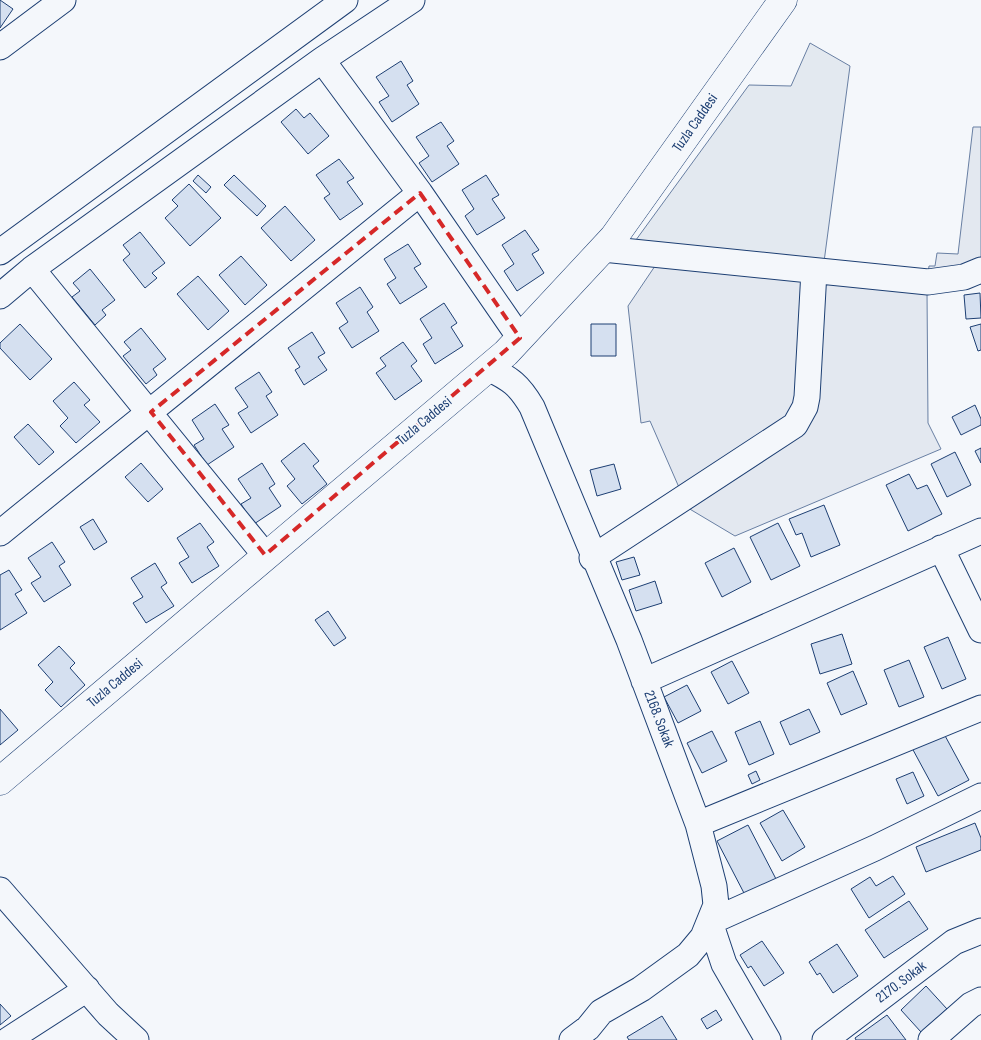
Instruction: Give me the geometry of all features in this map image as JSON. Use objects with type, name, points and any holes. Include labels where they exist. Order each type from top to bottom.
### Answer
[{"type":"main road","name":"Tuzla Caddesi","points":[[0,781],[488,368],[520,338],[614,237],[783,0]]},
{"type":"street","points":[[0,47],[63,0]]},
{"type":"street","points":[[0,252],[345,0]]},
{"type":"street","points":[[0,296],[32,269],[322,60],[412,0]]},
{"type":"street","points":[[322,60],[420,193],[520,338]]},
{"type":"street","points":[[0,533],[420,193]]},
{"type":"street","points":[[603,249],[928,282],[964,278],[981,270]]},
{"type":"street","points":[[32,269],[151,412],[265,555]]},
{"type":"street","points":[[593,558],[795,425],[805,407],[807,397],[814,271]]},
{"type":"street","name":"2168. Sokak","points":[[488,368],[508,377],[521,388],[532,407],[644,681],[698,824],[714,886],[716,905],[710,922],[699,943],[688,955],[641,989],[601,1012],[588,1028],[572,1040]]},
{"type":"street","points":[[644,681],[981,531]]},
{"type":"street","points":[[941,548],[981,630]]},
{"type":"street","points":[[698,824],[981,708]]},
{"type":"street","points":[[768,1040],[724,964],[710,922],[875,848],[981,796]]},
{"type":"street","points":[[0,890],[86,989],[136,1040]]},
{"type":"street","name":"2170. Sokak","points":[[825,1040],[954,942],[981,931]]},
{"type":"street","points":[[8,1040],[86,989]]},
{"type":"street","points":[[931,1040],[970,1005],[981,1000]]},
{"type":"highlighted area","points":[[420,193],[520,338],[265,555],[151,412]]},
{"type":"shaded area","points":[[810,43],[850,66],[824,262],[633,244],[749,85],[791,86]]},
{"type":"shaded area","points":[[973,127],[981,127],[981,284],[927,291],[928,423],[941,449],[735,536],[688,508],[650,421],[641,423],[628,306],[655,266],[928,274],[929,266],[935,266],[937,253],[958,254]]},
{"type":"building","points":[[0,0],[13,9],[0,28]]},
{"type":"building","points":[[401,61],[413,81],[407,85],[419,104],[392,122],[379,102],[389,96],[376,77]]},
{"type":"building","points":[[296,109],[304,118],[310,113],[329,136],[308,154],[281,122]]},
{"type":"building","points":[[441,122],[454,141],[447,146],[459,164],[432,182],[419,163],[429,156],[416,137]]},
{"type":"building","points":[[339,159],[354,178],[347,182],[363,204],[340,220],[324,198],[330,194],[316,175]]},
{"type":"building","points":[[198,175],[211,187],[206,193],[193,181]]},
{"type":"building","points":[[234,175],[266,206],[257,216],[224,185]]},
{"type":"building","points":[[486,175],[499,195],[492,199],[505,218],[477,235],[465,216],[474,209],[462,190]]},
{"type":"building","points":[[189,184],[221,218],[190,246],[165,218],[178,206],[172,200]]},
{"type":"building","points":[[285,206],[315,240],[291,261],[261,228]]},
{"type":"building","points":[[525,230],[539,250],[532,254],[544,273],[517,291],[504,271],[514,264],[502,245]]},
{"type":"building","points":[[140,232],[165,263],[152,273],[157,278],[145,288],[123,260],[130,254],[123,245]]},
{"type":"building","points":[[408,244],[421,264],[414,268],[427,287],[400,304],[387,284],[396,278],[384,259]]},
{"type":"building","points":[[241,256],[267,285],[245,305],[219,275]]},
{"type":"building","points":[[90,269],[115,300],[102,310],[106,315],[95,325],[72,297],[80,291],[73,283]]},
{"type":"building","points":[[198,276],[229,311],[208,330],[177,294]]},
{"type":"building","points":[[360,287],[373,307],[367,312],[379,331],[352,348],[339,328],[348,322],[336,303]]},
{"type":"building","points":[[980,293],[981,318],[966,319],[964,295]]},
{"type":"building","points":[[444,303],[457,323],[451,327],[463,346],[435,364],[423,344],[432,338],[420,319]]},
{"type":"building","points":[[20,324],[52,359],[30,380],[0,348],[0,343]]},
{"type":"building","points":[[591,324],[616,324],[616,356],[591,356]]},
{"type":"building","points":[[981,324],[981,350],[978,351],[970,327]]},
{"type":"building","points":[[141,328],[166,359],[153,369],[157,375],[146,384],[123,356],[131,350],[124,342]]},
{"type":"building","points":[[312,332],[325,353],[318,357],[327,370],[304,385],[295,370],[300,367],[288,348]]},
{"type":"building","points":[[403,342],[417,361],[411,366],[422,381],[395,400],[376,373],[386,366],[380,358]]},
{"type":"building","points":[[259,372],[272,392],[266,396],[278,415],[251,433],[238,413],[248,407],[235,388]]},
{"type":"building","points":[[74,382],[90,400],[84,405],[100,422],[76,443],[60,426],[68,418],[53,401]]},
{"type":"building","points":[[215,404],[229,425],[222,429],[234,447],[207,465],[194,445],[204,439],[192,420]]},
{"type":"building","points":[[975,405],[981,419],[981,425],[961,435],[952,417]]},
{"type":"building","points":[[28,424],[54,452],[39,465],[14,437]]},
{"type":"building","points":[[304,443],[319,461],[313,466],[327,484],[302,504],[287,486],[295,479],[281,461]]},
{"type":"building","points":[[981,448],[981,463],[975,451]]},
{"type":"building","points":[[955,452],[971,485],[947,497],[931,464]]},
{"type":"building","points":[[141,463],[163,489],[148,502],[125,477]]},
{"type":"building","points":[[262,463],[275,484],[269,488],[281,506],[254,524],[241,504],[251,498],[238,479]]},
{"type":"building","points":[[614,464],[621,489],[597,496],[590,470]]},
{"type":"building","points":[[909,474],[917,489],[927,485],[942,514],[908,531],[886,485]]},
{"type":"building","points":[[824,505],[840,545],[811,557],[802,533],[796,535],[789,519]]},
{"type":"building","points":[[93,519],[107,542],[94,550],[80,527]]},
{"type":"building","points":[[200,523],[214,542],[207,547],[219,566],[192,583],[179,563],[189,557],[177,538]]},
{"type":"building","points":[[778,523],[800,566],[771,580],[750,537]]},
{"type":"building","points":[[52,542],[65,562],[59,566],[71,585],[44,602],[31,583],[41,577],[28,558]]},
{"type":"building","points":[[734,548],[751,582],[722,597],[705,563]]},
{"type":"building","points":[[634,557],[640,575],[622,580],[616,562]]},
{"type":"building","points":[[155,563],[167,583],[161,587],[174,606],[146,623],[133,603],[143,597],[131,578]]},
{"type":"building","points":[[9,570],[22,590],[15,594],[27,613],[0,630],[0,575]]},
{"type":"building","points":[[655,581],[662,603],[636,611],[629,590]]},
{"type":"building","points":[[328,611],[346,638],[334,646],[315,620]]},
{"type":"building","points":[[842,634],[852,664],[820,674],[811,644]]},
{"type":"building","points":[[948,637],[966,679],[942,689],[924,647]]},
{"type":"building","points":[[59,646],[75,663],[70,668],[85,685],[61,707],[45,690],[53,682],[38,665]]},
{"type":"building","points":[[909,660],[924,697],[899,707],[884,670]]},
{"type":"building","points":[[732,661],[749,693],[728,704],[711,672]]},
{"type":"building","points":[[853,671],[867,704],[841,715],[827,683]]},
{"type":"building","points":[[687,685],[701,711],[678,723],[664,697]]},
{"type":"building","points":[[0,709],[18,730],[0,745]]},
{"type":"building","points":[[809,709],[820,732],[790,745],[780,722]]},
{"type":"building","points":[[760,721],[774,754],[749,765],[735,732]]},
{"type":"building","points":[[712,731],[727,761],[702,773],[687,743]]},
{"type":"building","points":[[943,732],[969,780],[938,796],[912,748]]},
{"type":"building","points":[[756,771],[760,780],[752,784],[748,775]]},
{"type":"building","points":[[913,772],[924,796],[907,804],[896,779]]},
{"type":"building","points":[[783,810],[805,847],[782,861],[760,823]]},
{"type":"building","points":[[975,823],[981,838],[981,850],[926,872],[916,847]]},
{"type":"building","points":[[748,825],[776,879],[745,895],[717,841]]},
{"type":"building","points":[[893,876],[905,894],[869,918],[851,889],[870,877],[876,886]]},
{"type":"building","points":[[909,901],[928,929],[884,958],[865,930]]},
{"type":"building","points":[[762,941],[784,973],[764,986],[751,966],[748,968],[740,955]]},
{"type":"building","points":[[837,944],[858,976],[833,993],[820,973],[817,975],[809,962]]},
{"type":"building","points":[[926,986],[947,1009],[921,1032],[901,1010]]},
{"type":"building","points":[[0,1004],[11,1016],[0,1025]]},
{"type":"building","points":[[716,1010],[722,1020],[707,1029],[701,1019]]},
{"type":"building","points":[[887,1015],[906,1040],[856,1040],[855,1038]]},
{"type":"building","points":[[662,1016],[677,1040],[629,1040],[627,1037]]}]
